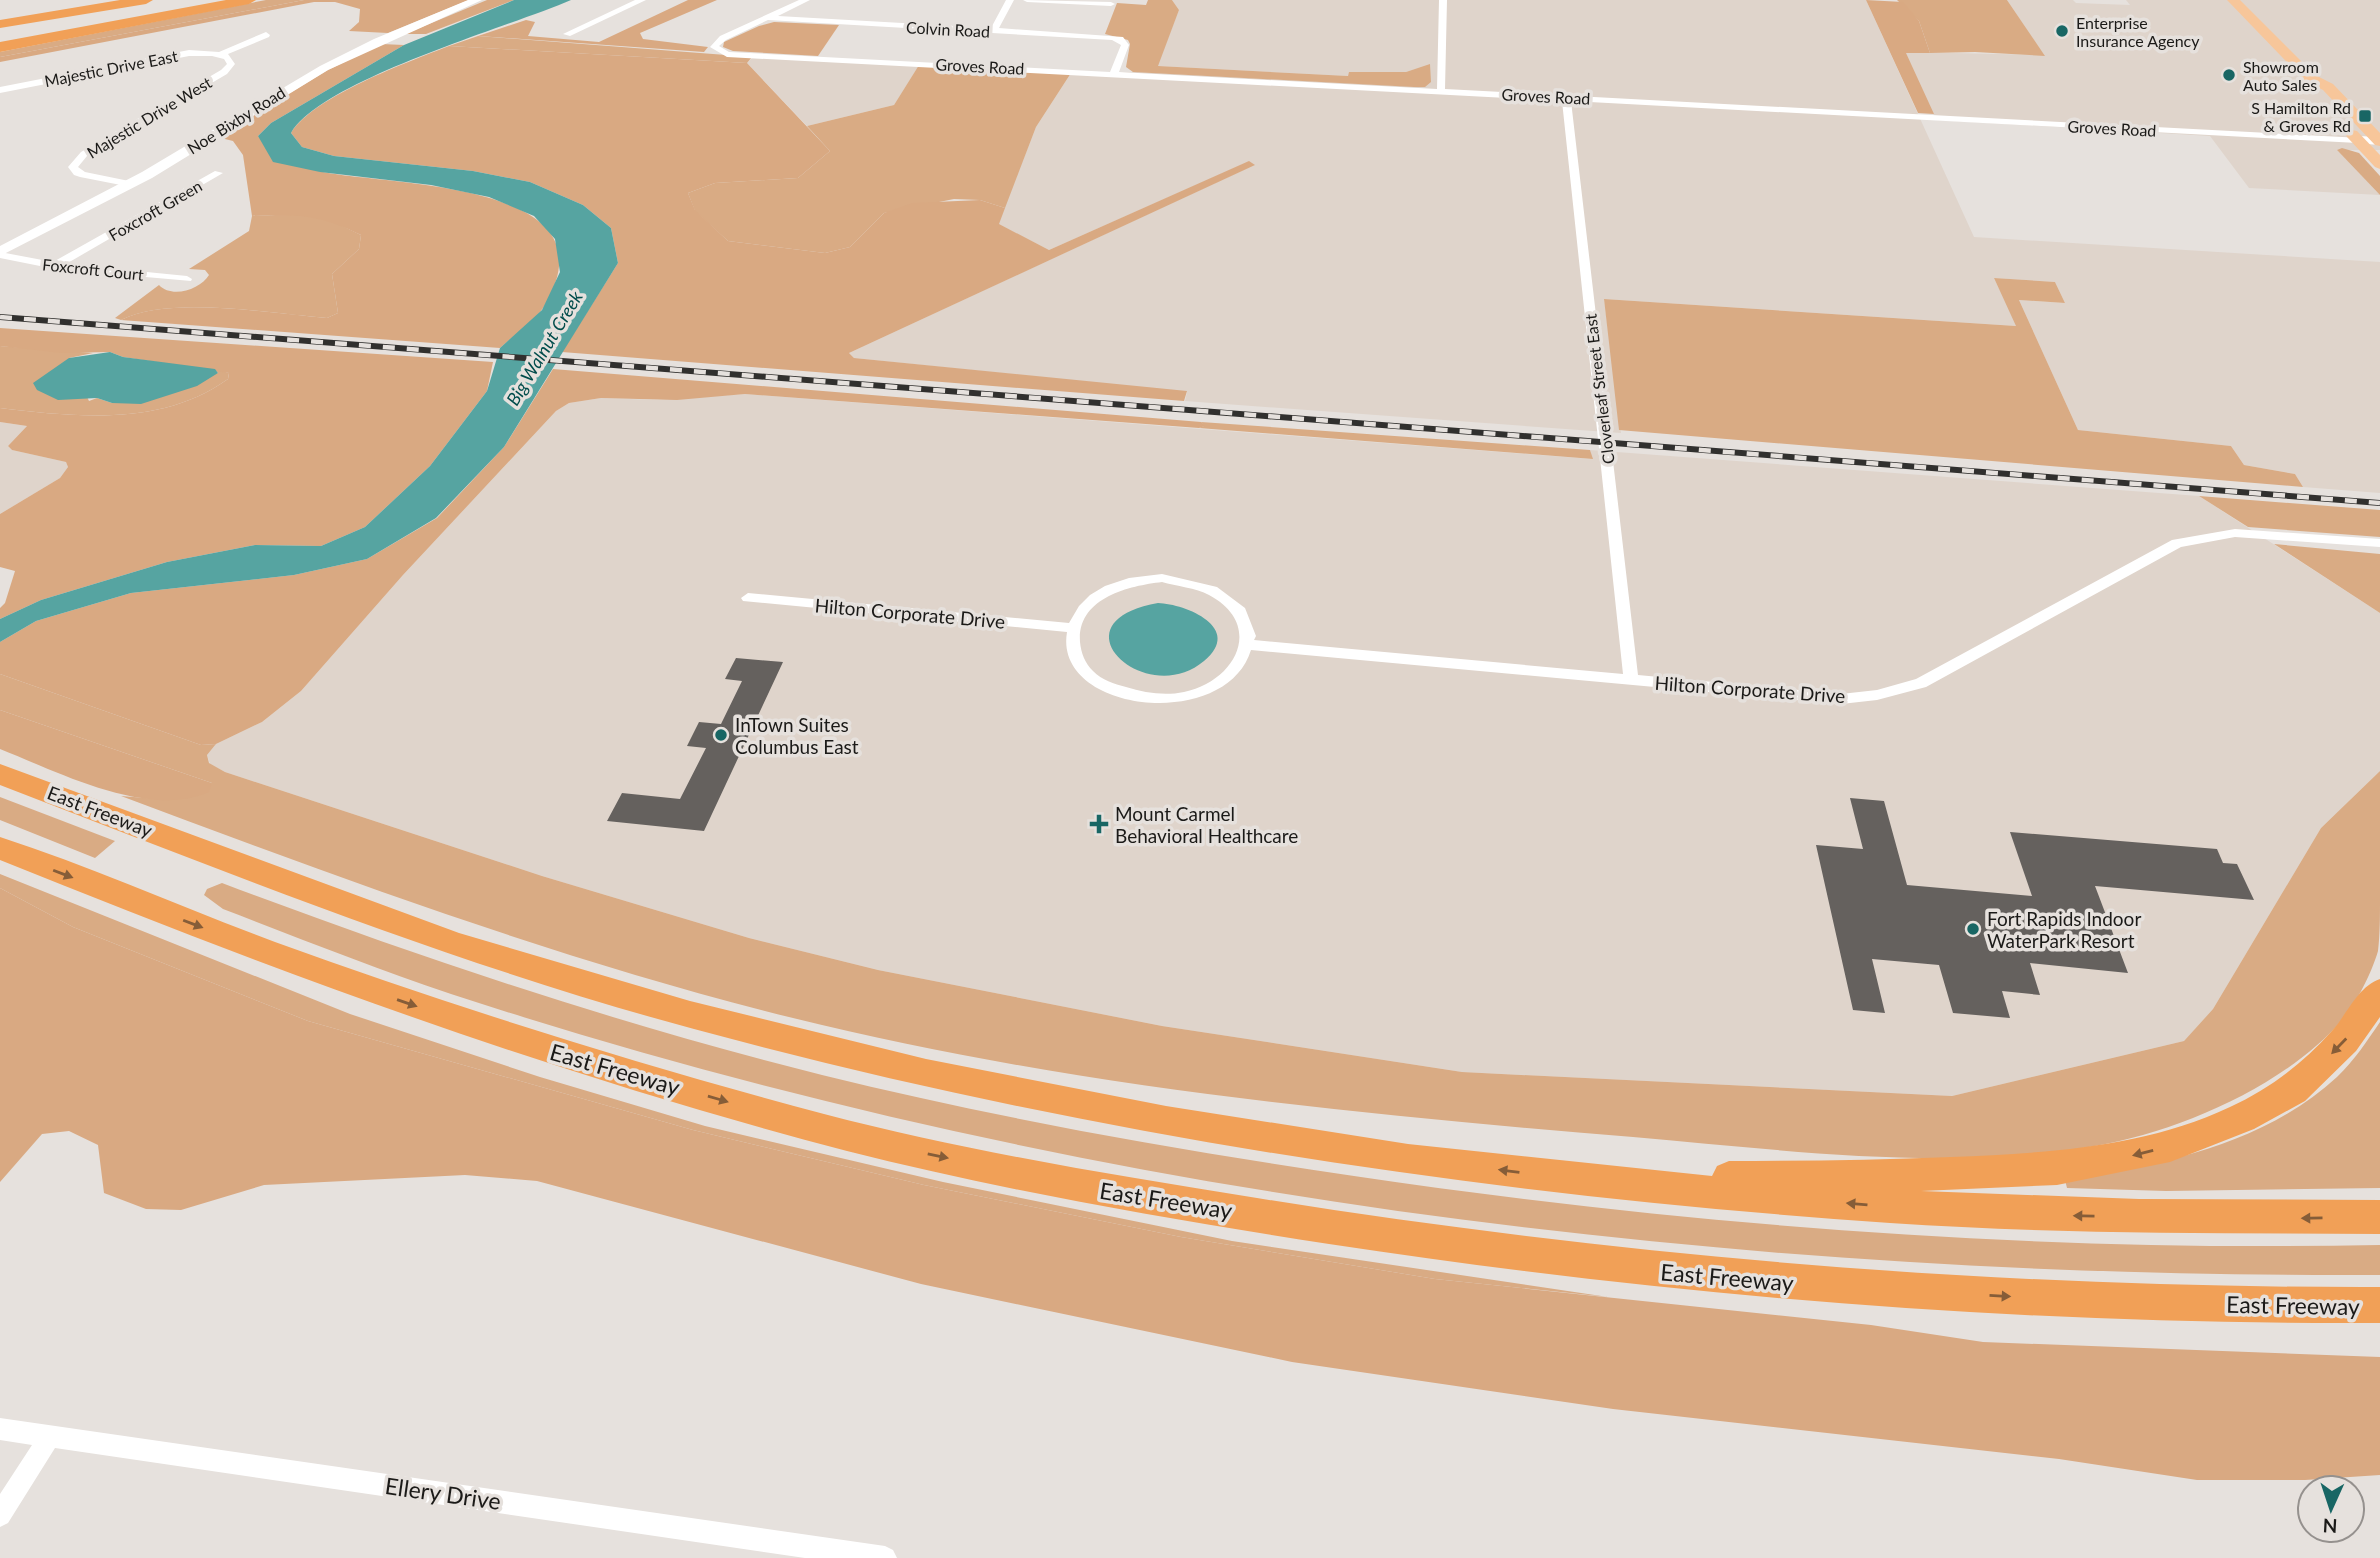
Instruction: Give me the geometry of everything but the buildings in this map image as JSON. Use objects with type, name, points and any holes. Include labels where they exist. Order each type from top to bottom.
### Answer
[{"type":"highway","points":[[0,24],[146,0]]},
{"type":"highway","points":[[0,30],[160,0]]},
{"type":"highway","points":[[0,41],[223,0]]},
{"type":"highway","points":[[0,47],[249,0]]},
{"type":"highway","name":"East Freeway","points":[[0,774],[455,945],[807,1045],[965,1082],[1164,1120],[1321,1146],[1551,1176],[1910,1209],[2203,1219],[2380,1217]]},
{"type":"highway","name":"East Freeway","points":[[0,848],[307,968],[527,1044],[867,1140],[1110,1192],[1567,1262],[1798,1284],[2063,1300],[2380,1305]]},
{"type":"highway","points":[[1551,1176],[1843,1178],[1985,1174],[2057,1170],[2120,1158],[2171,1146],[2242,1118],[2293,1090],[2344,1041],[2380,992]]},
{"type":"highway","points":[[2337,1306],[2380,1317]]},
{"type":"main road","points":[[2233,0],[2310,79],[2328,87],[2380,141]]},
{"type":"main road","points":[[2310,79],[2310,88],[2380,164]]},
{"type":"street","name":"Noe Bixby Road","points":[[0,253],[131,184],[324,68],[379,41],[477,0]]},
{"type":"street","points":[[567,34],[642,0]]},
{"type":"street","points":[[768,18],[806,0]]},
{"type":"street","points":[[993,31],[1010,0]]},
{"type":"street","points":[[1027,0],[1111,4]]},
{"type":"street","points":[[1441,90],[1443,0]]},
{"type":"street","name":"Colvin Road","points":[[768,18],[1112,37],[1120,39],[1125,46],[1114,73]]},
{"type":"street","name":"Groves Road","points":[[768,18],[723,38],[714,47],[727,54],[2380,141]]},
{"type":"street","points":[[222,54],[266,35]]},
{"type":"street","name":"Majestic Drive West","points":[[131,184],[76,173],[73,167],[84,155],[224,72],[231,64],[222,54]]},
{"type":"street","name":"Majestic Drive East","points":[[0,90],[177,55],[222,54]]},
{"type":"street","name":"Cloverleaf Street East","points":[[1566,98],[1631,680]]},
{"type":"street","name":"Foxcroft Green","points":[[55,266],[218,173]]},
{"type":"street","name":"Foxcroft Court","points":[[0,253],[55,266],[187,279]]},
{"type":"street","name":"Hilton Corporate Drive","points":[[1250,645],[1841,699],[1877,695],[1921,683],[2177,543],[2235,533],[2380,543]]},
{"type":"street","points":[[1162,578],[1190,581],[1215,590],[1236,605],[1248,624],[1250,645],[1242,663],[1227,680],[1203,692],[1176,699],[1146,699],[1119,693],[1095,682],[1079,666],[1071,647],[1072,628],[1088,603],[1109,590],[1134,581],[1162,578]]},
{"type":"street","name":"Hilton Corporate Drive","points":[[747,598],[1072,628]]},
{"type":"street","name":"Ellery Drive","points":[[0,1429],[885,1558]]},
{"type":"street","points":[[0,1516],[50,1436]]},
{"type":"shaded area","points":[[266,0],[304,0],[0,57],[0,52]]},
{"type":"shaded area","points":[[304,0],[469,0],[388,33],[349,31],[359,22],[360,9],[335,2],[314,2],[0,62],[0,57]]},
{"type":"shaded area","points":[[487,0],[514,0],[426,34],[405,34]]},
{"type":"shaded area","points":[[688,0],[717,0],[640,33],[643,39],[708,47],[704,52],[478,36],[526,20],[535,22],[528,36],[599,42]]},
{"type":"shaded area","points":[[1148,0],[1172,0],[1179,10],[1158,66],[1348,76],[1349,72],[1406,72],[1430,64],[1431,82],[1425,87],[1414,87],[1133,72],[1126,67],[1130,44],[1128,40],[1105,34],[1117,3],[1146,5]]},
{"type":"shaded area","points":[[1172,0],[1866,0],[1974,237],[2380,262],[2380,493],[2303,487],[2295,474],[2244,465],[2231,446],[2078,430],[2019,300],[2065,303],[2055,282],[1994,278],[2017,326],[1604,299],[1621,433],[1185,401],[1187,392],[854,358],[849,353],[1254,165],[1248,162],[1049,250],[998,224],[1036,127],[1071,73],[1133,72],[1425,87],[1430,65],[1406,72],[1350,72],[1348,76],[1157,66],[1179,10]]},
{"type":"shaded area","points":[[1866,0],[1903,2],[1919,21],[1930,53],[1906,53],[1934,114],[1918,113]]},
{"type":"shaded area","points":[[1897,0],[2007,0],[2045,56],[1975,52],[1930,53],[1919,21]]},
{"type":"shaded area","points":[[2007,0],[2073,0],[2076,3],[2130,5],[2126,0],[2380,0],[2380,150],[2337,150],[2380,195],[2249,188],[2210,136],[1936,120],[1905,52],[2044,55]]},
{"type":"shaded area","points":[[774,22],[839,25],[818,56],[733,51],[723,47],[724,42]]},
{"type":"shaded area","points":[[478,36],[752,57],[747,63],[449,46]]},
{"type":"shaded area","points":[[381,44],[404,45],[271,123],[258,136],[316,170],[443,188],[488,198],[526,213],[552,235],[559,266],[543,308],[534,319],[500,348],[121,320],[141,313],[193,307],[327,318],[338,313],[332,274],[359,249],[361,235],[320,219],[282,215],[252,216],[243,155],[233,141],[217,137],[328,70]]},
{"type":"shaded area","points":[[449,46],[747,63],[830,151],[798,178],[715,183],[688,193],[695,210],[728,241],[825,253],[850,247],[884,213],[913,203],[980,200],[1005,208],[999,224],[1049,250],[1249,161],[1255,165],[849,353],[854,358],[1187,391],[1184,401],[562,352],[618,263],[611,228],[583,205],[530,182],[473,171],[334,156],[302,147],[291,133],[303,119],[340,93]]},
{"type":"shaded area","points":[[753,57],[919,65],[894,105],[807,126],[747,63]]},
{"type":"shaded area","points":[[919,65],[1071,73],[1036,127],[1005,208],[980,200],[954,199],[884,213],[850,247],[825,253],[728,241],[695,211],[688,193],[715,183],[798,178],[830,151],[807,126],[894,105]]},
{"type":"shaded area","points":[[2342,148],[2359,153],[2380,176],[2380,195],[2337,150]]},
{"type":"shaded area","points":[[297,214],[330,220],[361,235],[359,249],[332,274],[338,313],[327,318],[193,307],[142,313],[121,320],[115,318],[159,285],[178,292],[200,284],[209,275],[205,270],[189,269],[249,231],[252,216]]},
{"type":"shaded area","points":[[1994,278],[2055,282],[2065,303],[2019,300],[2078,430],[2231,446],[2244,465],[2295,474],[2303,487],[1619,430],[1604,299],[2016,326]]},
{"type":"shaded area","points":[[0,328],[493,362],[487,391],[430,466],[365,527],[321,546],[255,545],[167,562],[41,600],[0,619],[0,608],[5,603],[15,571],[0,567],[0,514],[60,478],[68,467],[66,462],[12,450],[8,446],[27,426],[0,422],[0,408],[88,415],[147,412],[202,394],[228,379],[229,373],[123,357],[110,352],[62,353],[0,346]]},
{"type":"shaded area","points":[[0,346],[93,353],[69,358],[89,401],[97,398],[112,403],[218,373],[215,369],[229,373],[228,379],[202,394],[147,412],[88,415],[0,408]]},
{"type":"shaded area","points":[[553,369],[1201,422],[1205,426],[1199,428],[745,394],[677,400],[601,398],[569,403],[556,411],[403,575],[301,691],[262,722],[216,744],[201,745],[0,674],[0,642],[36,621],[131,593],[294,575],[367,559],[437,518],[504,447]]},
{"type":"shaded area","points":[[745,394],[1592,459],[1590,450],[2199,496],[2380,613],[2380,771],[2321,828],[2213,1009],[2184,1041],[1952,1096],[1462,1072],[1162,1026],[878,970],[749,938],[542,876],[225,772],[210,764],[207,755],[216,744],[262,722],[301,691],[403,575],[556,411],[569,403],[601,398],[658,400]]},
{"type":"shaded area","points":[[0,422],[27,426],[8,446],[12,450],[66,462],[68,467],[60,478],[0,514]]},
{"type":"shaded area","points":[[1201,422],[1590,450],[1593,459],[1199,428],[1204,426]]},
{"type":"shaded area","points":[[2199,496],[2380,510],[2380,537],[2248,527]]},
{"type":"shaded area","points":[[2274,544],[2380,554],[2380,613]]},
{"type":"shaded area","points":[[0,674],[201,745],[216,744],[207,755],[209,763],[225,772],[542,876],[749,938],[878,970],[1162,1026],[1462,1072],[1952,1096],[2184,1041],[2213,1009],[2321,828],[2380,771],[2378,951],[2364,987],[2343,1019],[2320,1043],[2292,1065],[2230,1102],[2196,1117],[2161,1130],[2095,1146],[2039,1154],[1981,1157],[1864,1156],[1527,1128],[1316,1107],[1105,1079],[896,1042],[707,996],[538,945],[370,888],[121,796],[158,799],[212,783],[0,710]]},
{"type":"shaded area","points":[[0,710],[212,783],[209,792],[185,799],[159,800],[131,796],[76,780],[0,749]]},
{"type":"shaded area","points":[[0,797],[115,841],[95,858],[0,820]]},
{"type":"shaded area","points":[[0,874],[350,1014],[540,1077],[705,1126],[943,1182],[1232,1241],[1608,1297],[1435,1279],[1181,1237],[924,1185],[693,1130],[308,1021],[73,927],[0,888]]},
{"type":"shaded area","points":[[222,883],[444,963],[670,1034],[888,1091],[1087,1132],[1287,1166],[1481,1194],[1737,1222],[1866,1232],[2123,1244],[2380,1245],[2380,1275],[2136,1272],[1891,1261],[1647,1241],[1404,1212],[1162,1173],[922,1124],[685,1064],[451,994],[223,909],[204,895],[207,889]]},
{"type":"shaded area","points":[[0,888],[73,927],[308,1021],[693,1130],[924,1185],[1181,1237],[1435,1279],[1871,1325],[1983,1342],[2380,1357],[2380,1475],[2296,1474],[2296,1480],[2197,1480],[2059,1459],[1613,1409],[1292,1362],[921,1284],[537,1181],[465,1175],[264,1185],[181,1210],[146,1209],[104,1193],[98,1145],[69,1131],[42,1134],[0,1182]]},
{"type":"shaded area","points":[[2380,1022],[2380,1188],[2166,1191],[2067,1188],[2065,1180],[2173,1159],[2243,1136],[2277,1120],[2337,1077],[2355,1058]]},
{"type":"water","name":"Big Walnut Creek","points":[[514,0],[571,0],[377,75],[309,113],[291,133],[302,147],[334,156],[473,171],[530,182],[583,205],[611,228],[618,263],[504,447],[436,518],[367,559],[294,575],[131,593],[36,621],[0,642],[0,619],[41,600],[167,562],[255,545],[321,546],[365,527],[430,466],[487,391],[500,348],[542,310],[560,272],[555,239],[534,216],[489,197],[431,185],[320,172],[273,162],[258,136],[271,123],[404,45]]},
{"type":"water","points":[[110,352],[123,357],[215,369],[218,373],[197,386],[141,404],[112,403],[97,398],[58,400],[37,390],[33,383],[69,358]]},
{"type":"water","points":[[1158,603],[1170,604],[1195,613],[1214,628],[1218,638],[1215,649],[1204,661],[1181,673],[1157,675],[1135,669],[1119,657],[1110,643],[1111,627],[1127,613]]},
{"type":"railway","points":[[0,317],[2380,503]]},
{"type":"place","name":"Enterprise Insurance Agency","points":[[2062,31]]},
{"type":"place","name":"Showroom Auto Sales","points":[[2229,75]]},
{"type":"place","name":"S Hamilton Rd & Groves Rd","points":[[2365,116]]},
{"type":"place","name":"InTown Suites Columbus East","points":[[721,735]]},
{"type":"place","name":"Mount Carmel Behavioral Healthcare","points":[[1099,824]]},
{"type":"place","name":"Fort Rapids Indoor WaterPark Resort","points":[[1973,929]]}]
